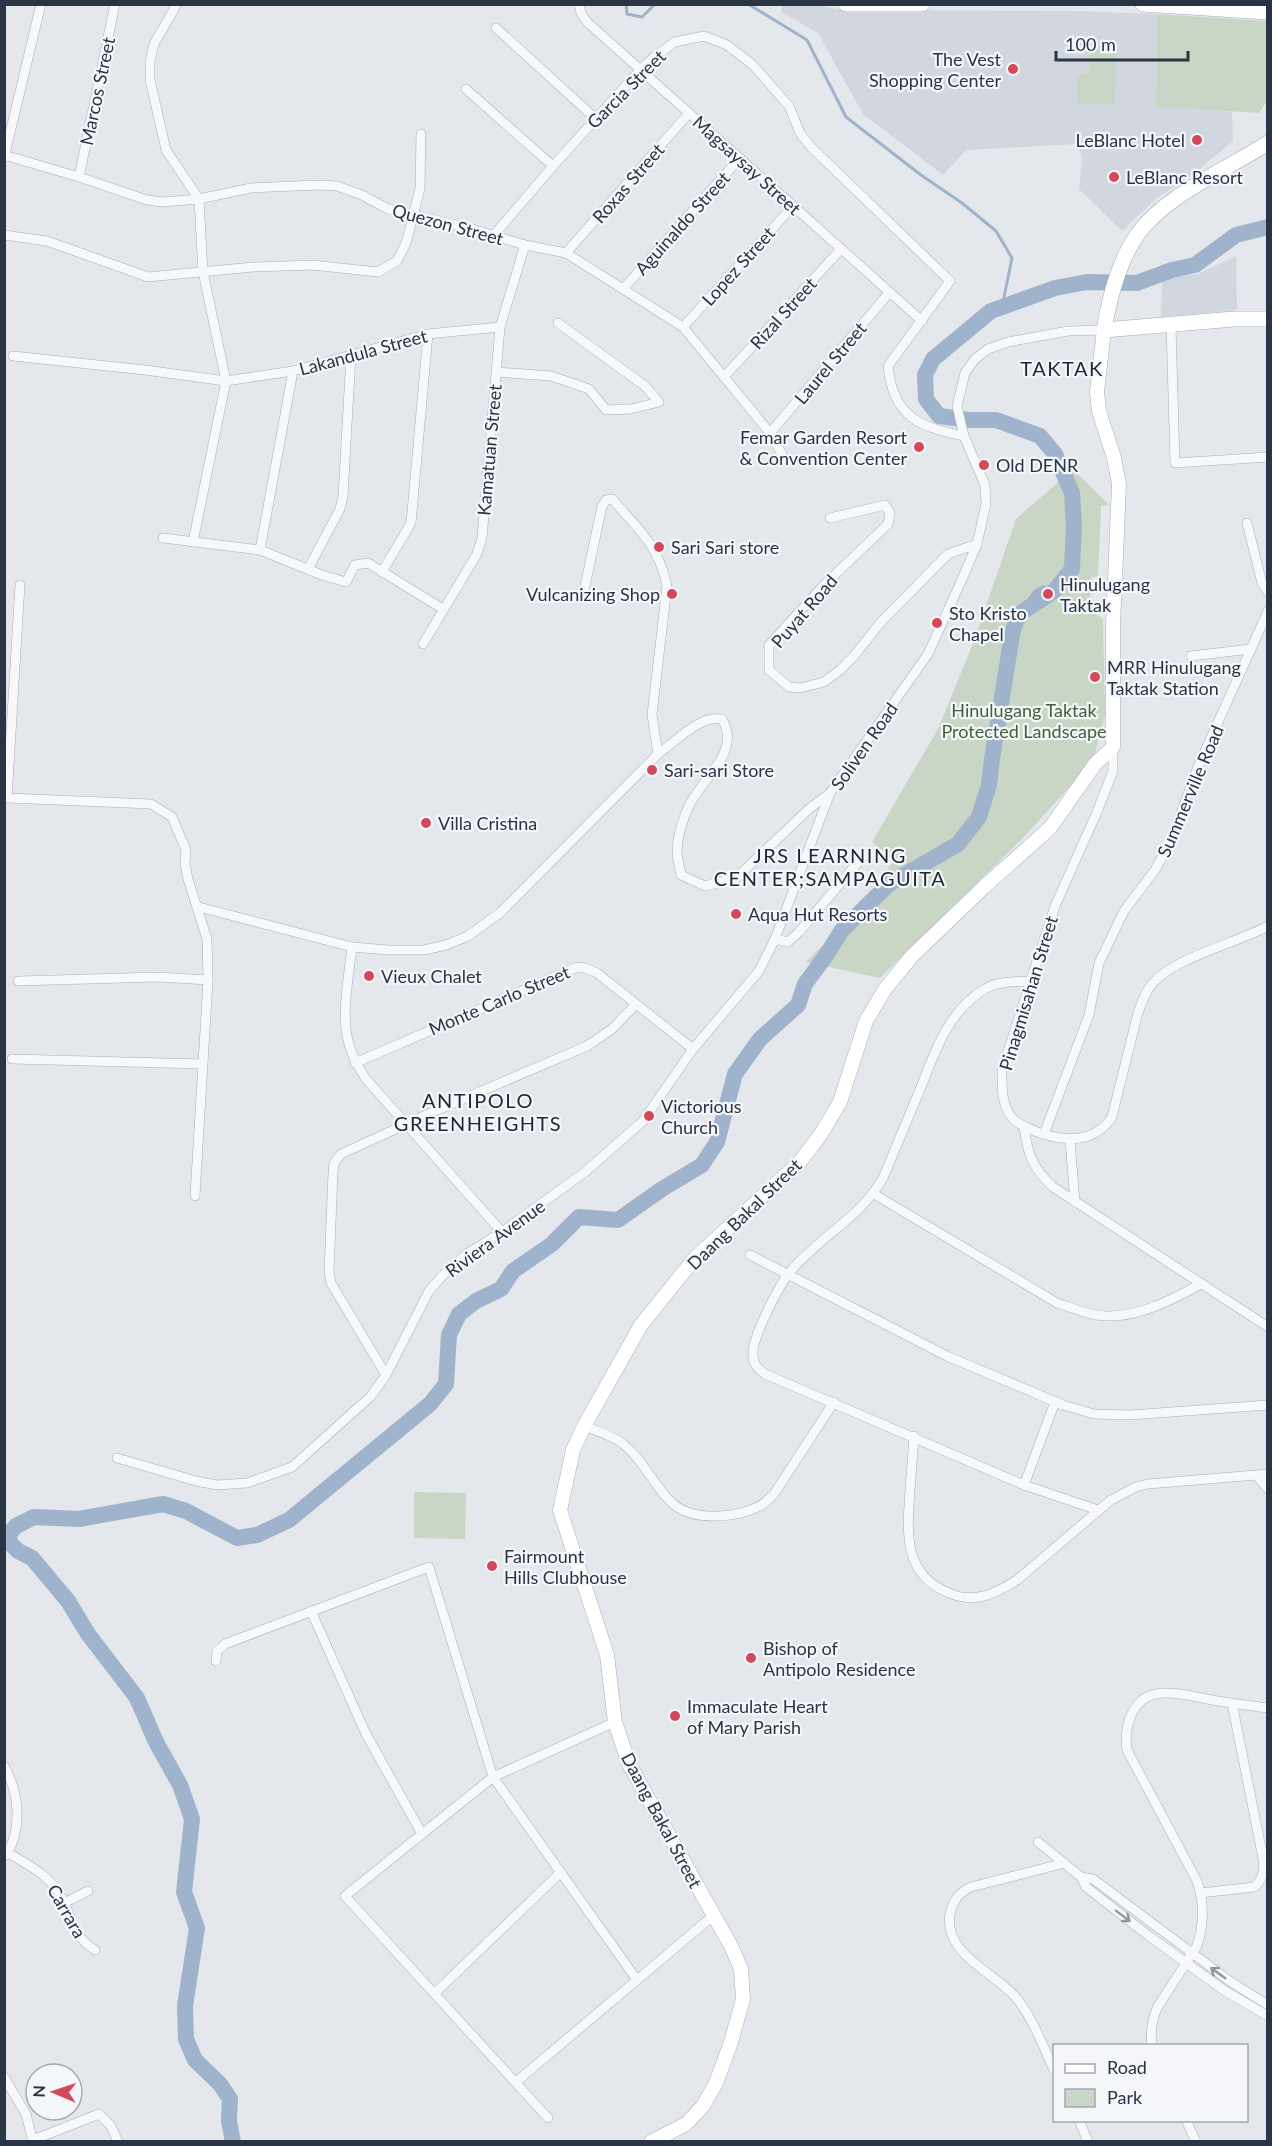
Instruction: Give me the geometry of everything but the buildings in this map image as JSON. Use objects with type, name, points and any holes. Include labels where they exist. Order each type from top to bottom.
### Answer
[{"type":"main road","points":[[846,4],[922,4]]},
{"type":"main road","points":[[1143,4],[1268,12]]},
{"type":"main road","points":[[1268,143],[1169,203],[1154,215],[1136,236],[1126,258],[1109,300],[1104,330],[1234,319],[1268,319]]},
{"type":"street","points":[[5,156],[41,4]]},
{"type":"street","name":"Marcos Street","points":[[78,177],[116,4]]},
{"type":"street","points":[[177,4],[154,44],[150,62],[150,80],[166,150],[199,199],[204,272],[226,381],[193,542]]},
{"type":"street","name":"Magsaysay Street","points":[[579,4],[581,13],[587,22],[922,321]]},
{"type":"street","points":[[496,28],[596,119]]},
{"type":"street","name":"Garcia Street","points":[[494,235],[641,69],[675,42],[704,36],[727,45],[753,65],[789,106],[800,133],[811,147],[950,281],[922,321]]},
{"type":"street","points":[[466,89],[553,166]]},
{"type":"street","name":"Roxas Street","points":[[566,253],[689,113]]},
{"type":"street","points":[[4,236],[47,241],[148,277],[253,267],[312,265],[378,272],[398,261],[406,243],[420,189],[421,134]]},
{"type":"street","name":"Quezon Street","points":[[5,156],[147,200],[163,202],[199,199],[251,188],[337,186],[362,195],[388,209],[566,253],[683,327],[770,433],[783,456]]},
{"type":"street","name":"Aguinaldo Street","points":[[624,288],[740,158]]},
{"type":"street","name":"Lopez Street","points":[[683,327],[792,206]]},
{"type":"street","name":"Kamatuan Street","points":[[423,644],[477,554],[482,538],[500,327],[525,244]]},
{"type":"street","name":"Rizal Street","points":[[724,377],[841,249]]},
{"type":"street","name":"Laurel Street","points":[[770,433],[889,293]]},
{"type":"street","points":[[922,321],[888,366],[890,387],[901,407],[914,421],[943,432],[963,434]]},
{"type":"street","points":[[496,372],[550,376],[589,389],[606,410],[631,409],[659,402],[645,386],[558,323]]},
{"type":"street","points":[[1171,326],[1175,463],[1268,457]]},
{"type":"street","name":"Lakandula Street","points":[[13,356],[226,381],[293,371],[428,334],[500,327]]},
{"type":"street","points":[[1104,330],[1098,374],[1099,411],[1114,458],[1119,484],[1113,625],[1113,747]]},
{"type":"street","name":"Soliven Road","points":[[693,1049],[759,971],[775,939],[830,793],[928,654],[977,544],[986,504],[985,485],[963,434],[957,406],[965,373],[975,359],[988,349],[1037,336],[1068,331],[1104,330]]},
{"type":"street","points":[[382,572],[411,523],[428,334]]},
{"type":"street","points":[[308,569],[340,508],[343,496],[351,355]]},
{"type":"street","points":[[260,550],[293,371]]},
{"type":"street","points":[[584,591],[602,506],[606,500],[612,499],[652,545],[662,566],[667,586],[652,715],[658,754]]},
{"type":"street","name":"Puyat Road","points":[[830,518],[885,505],[890,513],[888,524],[824,585],[769,645],[770,670],[789,687],[800,688],[824,682],[840,670],[855,656],[881,622],[948,554],[977,544]]},
{"type":"street","points":[[1247,523],[1262,583],[1268,592]]},
{"type":"street","points":[[163,538],[260,550],[322,575],[346,582],[355,565],[368,563],[443,609]]},
{"type":"street","points":[[20,585],[7,798],[151,804],[172,817],[186,850],[185,864],[188,879],[199,907],[207,939],[208,980],[195,1196]]},
{"type":"street","name":"Summerville Road","points":[[1044,1134],[1089,1015],[1099,963],[1124,911],[1155,870],[1171,841],[1197,769],[1268,611]]},
{"type":"street","points":[[1191,656],[1251,649]]},
{"type":"street","points":[[199,907],[352,947],[424,950],[446,945],[468,936],[501,912],[658,754],[706,719],[722,719],[728,730],[728,741],[721,759],[689,805],[677,852],[681,875],[705,886],[735,879],[810,808],[830,793]]},
{"type":"street","name":"Pinagmisahan Street","points":[[1071,1140],[1044,1134],[1013,1119],[1001,1090],[1002,1070],[1055,906],[1113,771],[1113,747]]},
{"type":"street","name":"Daang Bakal Street","points":[[651,2142],[686,2124],[703,2106],[716,2083],[743,1999],[741,1969],[731,1946],[629,1764],[615,1722],[607,1655],[560,1510],[573,1450],[584,1426],[641,1325],[654,1308],[703,1251],[799,1163],[821,1134],[840,1102],[866,1021],[885,989],[912,956],[1050,828],[1095,764],[1113,747]]},
{"type":"street","points":[[775,939],[788,942],[799,932],[865,854]]},
{"type":"street","points":[[1075,1202],[1071,1140],[1086,1138],[1107,1125],[1112,1117],[1138,1013],[1143,997],[1153,982],[1195,957],[1268,926]]},
{"type":"street","points":[[352,947],[346,1005],[346,1036],[355,1063],[366,1080],[502,1232]]},
{"type":"street","name":"Monte Carlo Street","points":[[355,1063],[577,967],[597,973],[693,1049]]},
{"type":"street","points":[[18,981],[158,977],[208,980]]},
{"type":"street","points":[[1030,981],[997,984],[986,988],[957,1014],[936,1050],[883,1178],[874,1194],[863,1207],[822,1241],[789,1274],[771,1304],[754,1344],[754,1364],[765,1374],[1024,1485],[1098,1510]]},
{"type":"street","points":[[386,1375],[331,1283],[329,1272],[334,1163],[341,1154],[587,1046],[612,1029],[636,1004]]},
{"type":"street","name":"Riviera Avenue","points":[[117,1458],[217,1485],[247,1483],[292,1467],[370,1397],[386,1375],[429,1291],[443,1275],[468,1253],[502,1232],[585,1172],[643,1121],[693,1049]]},
{"type":"street","points":[[12,1059],[204,1064]]},
{"type":"street","points":[[1024,1126],[1028,1152],[1038,1171],[1053,1187],[1268,1327]]},
{"type":"street","points":[[874,1194],[1057,1303],[1083,1312],[1106,1317],[1130,1314],[1177,1297],[1201,1284]]},
{"type":"street","points":[[750,1255],[947,1356],[1055,1402],[1094,1414],[1130,1415],[1268,1405]]},
{"type":"street","points":[[584,1426],[622,1443],[639,1460],[674,1504],[687,1512],[722,1516],[760,1505],[774,1494],[834,1402]]},
{"type":"street","points":[[1024,1485],[1055,1402]]},
{"type":"street","points":[[914,1436],[908,1521],[908,1540],[912,1557],[928,1581],[942,1591],[957,1597],[971,1599],[1001,1590],[1017,1580],[1098,1510],[1122,1493],[1142,1486],[1262,1475],[1268,1489]]},
{"type":"street","points":[[216,1661],[217,1652],[225,1644],[429,1567],[493,1777],[637,1980]]},
{"type":"street","points":[[311,1611],[366,1734],[422,1834]]},
{"type":"street","points":[[1152,2044],[1151,2024],[1157,2008],[1193,1954],[1200,1935],[1201,1893],[1127,1750],[1125,1737],[1127,1723],[1135,1709],[1145,1699],[1156,1694],[1180,1695],[1268,1708]]},
{"type":"street","points":[[1201,1893],[1254,1887],[1263,1876],[1264,1864],[1232,1703]]},
{"type":"street","points":[[548,2118],[345,1896],[493,1777],[615,1722]]},
{"type":"street","points":[[4,1767],[14,1786],[18,1810],[14,1833],[6,1855]]},
{"type":"street","points":[[1038,1842],[1081,1877],[1086,1887],[1187,1963],[1244,2003],[1268,2016]]},
{"type":"street","name":"Carrara","points":[[6,1855],[45,1875],[61,1896],[71,1924],[86,1944],[95,1950]]},
{"type":"street","points":[[1053,2068],[1028,2014],[1017,1998],[959,1950],[951,1933],[949,1920],[952,1905],[961,1892],[971,1887],[1065,1863]]},
{"type":"street","points":[[435,1993],[560,1873]]},
{"type":"street","points":[[1081,1877],[1093,1879],[1193,1954],[1268,2005]]},
{"type":"street","points":[[64,1903],[88,1891]]},
{"type":"street","points":[[516,2082],[714,1915]]},
{"type":"street","points":[[4,2077],[26,2114],[33,2141],[99,2114],[111,2126],[118,2142]]},
{"type":"street","points":[[1078,2122],[1088,2142]]},
{"type":"street","points":[[1186,2122],[1196,2142]]},
{"type":"shaded area","points":[[808,4],[837,9],[864,10],[1076,11],[1157,14],[1156,106],[1232,112],[1233,141],[1192,175],[1157,198],[1122,231],[1079,189],[1082,157],[1077,144],[966,150],[943,175],[863,114],[818,33],[781,12],[782,5]]},
{"type":"shaded area","points":[[1236,256],[1237,310],[1161,317],[1162,279],[1198,274]]},
{"type":"green space","points":[[1157,14],[1267,21],[1267,101],[1259,113],[1156,107]]},
{"type":"green space","points":[[1089,49],[1116,49],[1115,104],[1077,103],[1077,75],[1089,74]]},
{"type":"green space","name":"Hinulugang Taktak Protected Landscape","points":[[1073,469],[1109,505],[1101,506],[1098,576],[1091,578],[1090,609],[1103,619],[1105,715],[1093,761],[1022,839],[880,978],[806,962],[863,904],[894,860],[872,842],[938,729],[974,641],[1016,519]]},
{"type":"green space","points":[[414,1492],[466,1493],[465,1539],[414,1538]]},
{"type":"water","points":[[1043,585],[1054,591],[1058,597],[1026,614],[1012,635],[1013,619],[1034,590]]},
{"type":"waterway","points":[[626,4],[627,14],[642,17],[655,4]]},
{"type":"waterway","points":[[748,4],[807,40],[846,117],[996,231],[1012,258],[1002,307]]},
{"type":"waterway","points":[[233,2142],[229,2121],[230,2099],[220,2084],[195,2060],[186,2039],[185,2006],[197,1928],[184,1892],[192,1819],[180,1785],[156,1742],[137,1698],[88,1634],[68,1601],[32,1558],[18,1551],[10,1543],[9,1534],[16,1526],[34,1517],[79,1519],[163,1504],[186,1511],[237,1538],[257,1535],[289,1520],[430,1404],[446,1384],[449,1335],[459,1314],[476,1301],[501,1289],[513,1271],[552,1244],[579,1217],[618,1220],[662,1189],[702,1165],[717,1142],[735,1074],[760,1039],[798,1005],[805,984],[842,930],[889,884],[958,844],[979,817],[989,785],[1016,621],[1022,612],[1054,591],[1072,569],[1074,525],[1072,493],[1055,454],[1040,436],[996,420],[969,420],[939,416],[926,399],[925,375],[933,359],[991,311],[1055,288],[1087,282],[1137,283],[1172,270],[1195,265],[1236,235],[1268,227]]},
{"type":"place","name":"The Vest Shopping Center","points":[[1013,69]]},
{"type":"place","name":"LeBlanc Hotel","points":[[1197,140]]},
{"type":"place","name":"LeBlanc Resort","points":[[1114,177]]},
{"type":"place","name":"Femar Garden Resort & Convention Center","points":[[919,447]]},
{"type":"place","name":"Old DENR","points":[[984,465]]},
{"type":"place","name":"Sari Sari store","points":[[659,547]]},
{"type":"place","name":"Vulcanizing Shop","points":[[672,594]]},
{"type":"place","name":"Hinulugang Taktak","points":[[1048,594]]},
{"type":"place","name":"Sto Kristo Chapel","points":[[937,623]]},
{"type":"place","name":"MRR Hinulugang Taktak Station","points":[[1095,677]]},
{"type":"place","name":"Sari-sari Store","points":[[652,770]]},
{"type":"place","name":"Villa Cristina","points":[[426,823]]},
{"type":"place","name":"Aqua Hut Resorts","points":[[736,914]]},
{"type":"place","name":"Vieux Chalet","points":[[369,976]]},
{"type":"place","name":"Victorious Church","points":[[649,1116]]},
{"type":"place","name":"Fairmount Hills Clubhouse","points":[[492,1566]]},
{"type":"place","name":"Bishop of Antipolo Residence","points":[[751,1658]]},
{"type":"place","name":"Immaculate Heart of Mary Parish","points":[[675,1716]]},
{"type":"district","name":"TAKTAK","points":[[1062,368]]},
{"type":"district","name":"JRS LEARNING CENTER;SAMPAGUITA","points":[[830,866]]},
{"type":"district","name":"ANTIPOLO GREENHEIGHTS","points":[[478,1112]]}]
